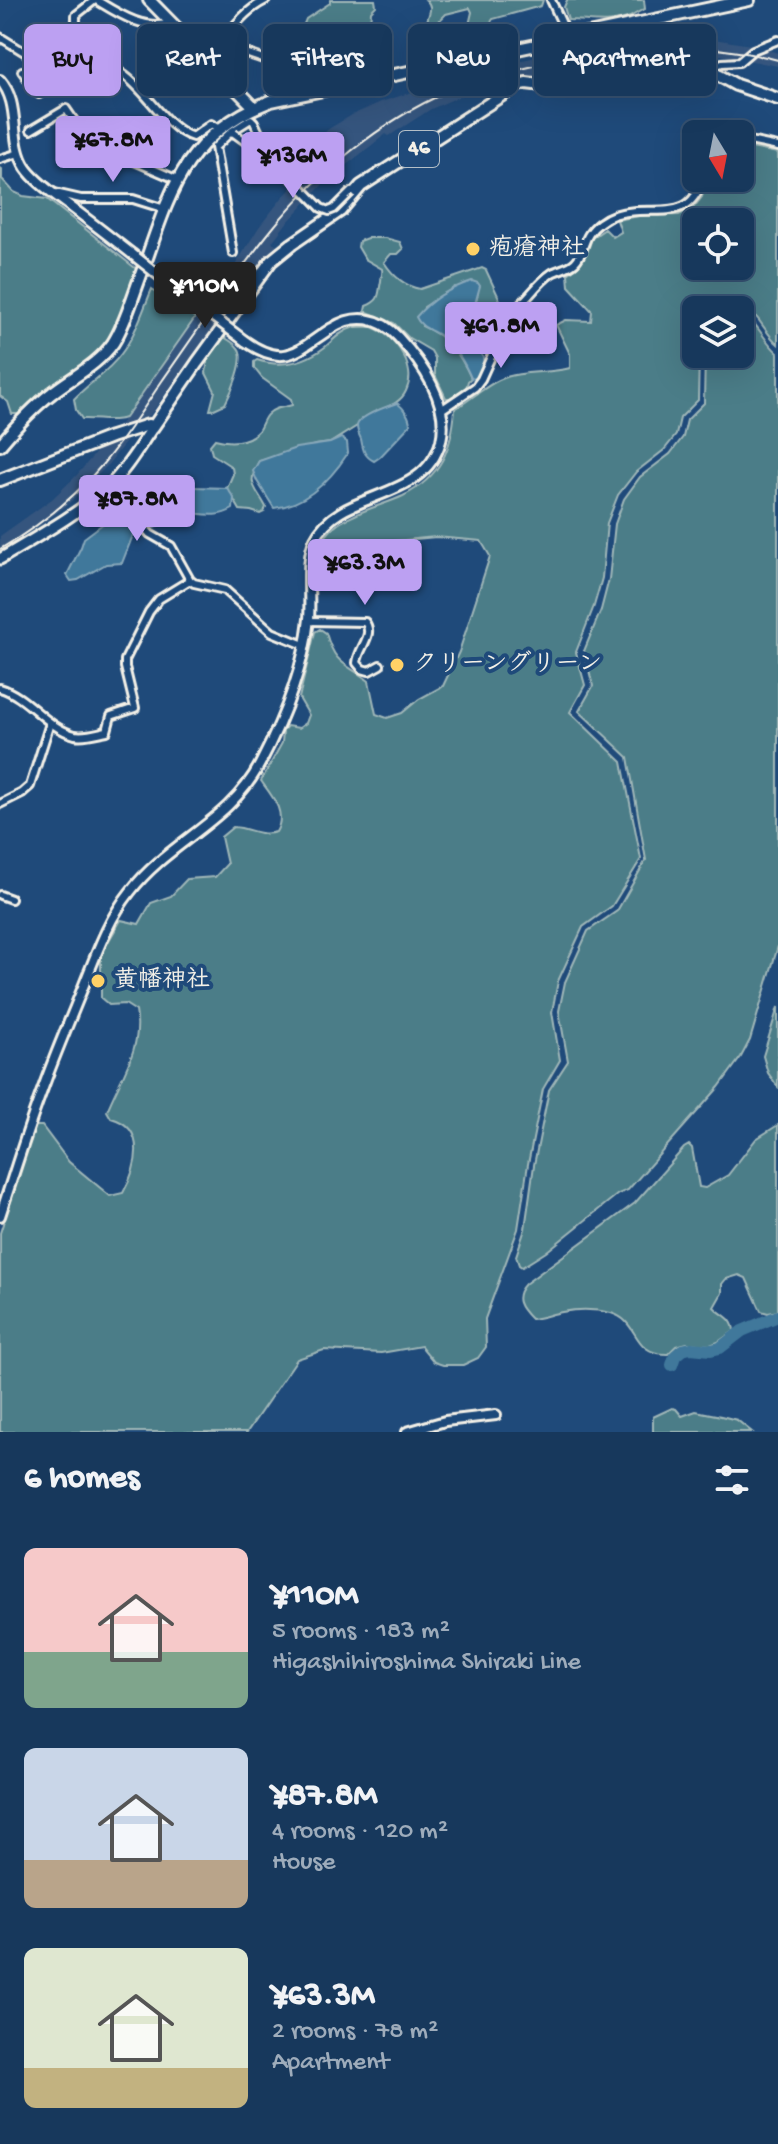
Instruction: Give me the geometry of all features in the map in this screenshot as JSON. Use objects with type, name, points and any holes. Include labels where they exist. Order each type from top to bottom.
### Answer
[{"type":"main road","points":[[149,0],[172,23]]},
{"type":"main road","points":[[638,24],[749,0]]},
{"type":"main road","points":[[392,76],[534,46]]},
{"type":"main road","name":"46","points":[[716,74],[736,85],[778,99]]},
{"type":"main road","name":"46","points":[[153,427],[271,261],[340,211],[353,192],[518,85],[534,84]]},
{"type":"main road","points":[[243,96],[254,107]]},
{"type":"main road","points":[[0,445],[26,414],[95,362],[113,342],[182,170],[201,145],[219,129],[254,107],[294,96]]},
{"type":"main road","points":[[0,480],[111,437],[148,425],[153,427],[109,486],[0,559]]},
{"type":"street","points":[[172,23],[149,25],[124,17],[95,0],[76,15],[76,31],[87,46],[108,65],[124,74],[179,130],[193,137],[211,124],[219,129]]},
{"type":"street","points":[[235,24],[266,0]]},
{"type":"street","points":[[551,0],[562,24]]},
{"type":"street","points":[[0,37],[63,76],[56,88],[48,88],[39,94],[22,71]]},
{"type":"street","points":[[716,65],[739,62],[753,50],[778,40]]},
{"type":"street","points":[[0,80],[13,105],[19,153],[25,167],[52,193],[245,341],[270,354],[294,353],[346,321],[378,321],[396,335],[421,366],[436,393],[443,425],[441,441],[426,468],[391,492],[339,513],[328,521],[313,542],[309,621],[304,645],[293,689],[261,762],[251,781],[227,809],[146,873],[113,918],[42,1089],[0,1216]]},
{"type":"street","points":[[254,107],[263,116]]},
{"type":"street","points":[[31,130],[66,109],[79,128],[132,160],[178,180]]},
{"type":"street","points":[[233,253],[215,147],[251,119],[263,141]]},
{"type":"street","points":[[233,132],[282,168],[321,208],[334,209],[353,192]]},
{"type":"street","points":[[754,142],[778,147]]},
{"type":"street","points":[[0,159],[19,153]]},
{"type":"street","points":[[441,410],[475,387],[496,346],[514,327],[521,304],[554,271],[575,263],[589,234],[602,222],[613,215],[649,209],[675,210],[689,204],[698,192]]},
{"type":"street","points":[[52,193],[81,199],[133,199],[165,209]]},
{"type":"street","points":[[109,486],[150,534],[171,546],[190,580],[198,585],[225,590],[272,632],[304,645]]},
{"type":"street","points":[[0,688],[15,694],[50,723],[75,735],[107,731],[111,716],[135,708],[125,660],[149,612],[159,599],[190,580]]},
{"type":"street","points":[[309,621],[365,622],[369,633],[357,663],[369,671],[380,665]]},
{"type":"street","points":[[0,804],[30,786],[50,723]]},
{"type":"street","points":[[0,895],[11,899]]},
{"type":"street","points":[[407,1432],[445,1421],[496,1415]]},
{"type":"shaded area","points":[[716,39],[778,53],[778,66],[721,55],[716,59]]},
{"type":"shaded area","points":[[534,57],[534,78],[518,82],[518,61]]},
{"type":"shaded area","points":[[408,93],[408,96],[460,96],[431,109],[389,136],[386,134],[326,181],[272,242],[281,249],[179,375],[136,434],[65,507],[0,553],[0,536],[52,499],[76,476],[125,418],[229,265],[234,267],[282,198],[324,155],[312,143],[330,128],[381,102]]},
{"type":"shaded area","points":[[472,281],[480,286],[475,304],[483,320],[478,338],[484,363],[480,374],[474,379],[450,344],[416,317],[441,295]]},
{"type":"shaded area","points":[[397,403],[406,413],[410,425],[374,461],[364,452],[357,426],[368,415]]},
{"type":"shaded area","points":[[341,438],[347,442],[348,453],[326,481],[297,502],[274,508],[253,471],[259,461],[296,448],[330,443]]},
{"type":"shaded area","points":[[158,486],[227,488],[234,498],[233,509],[217,514],[181,513],[152,529],[123,496],[148,496]]},
{"type":"shaded area","points":[[122,514],[135,530],[122,563],[106,564],[71,581],[67,575],[84,538],[112,517]]},
{"type":"green space","points":[[330,0],[375,0],[376,6],[371,11],[370,24],[304,24],[306,19]]},
{"type":"green space","points":[[426,0],[543,0],[541,6],[493,19],[491,24],[469,24],[470,8],[446,14],[436,24],[427,24],[429,3]]},
{"type":"green space","points":[[567,0],[644,0],[645,9],[613,21],[568,20],[564,7]]},
{"type":"green space","points":[[754,149],[778,153],[778,344],[754,314],[754,296],[682,296],[682,368],[699,368],[698,400],[680,418],[676,435],[664,450],[636,472],[618,495],[607,523],[602,578],[576,652],[585,685],[570,712],[622,762],[641,859],[612,906],[583,927],[558,981],[552,1012],[560,1060],[543,1089],[518,1229],[485,1319],[486,1347],[478,1358],[463,1365],[434,1362],[421,1346],[381,1353],[324,1350],[297,1359],[247,1432],[0,1432],[0,1233],[35,1126],[42,1126],[69,1162],[110,1196],[123,1193],[135,1161],[135,1140],[130,1130],[111,1118],[107,1111],[133,1050],[136,1011],[125,1004],[109,1005],[101,998],[101,954],[121,920],[139,924],[151,903],[171,896],[187,879],[215,877],[227,864],[221,837],[233,827],[276,832],[279,812],[261,781],[282,743],[283,731],[287,726],[299,728],[306,723],[309,715],[299,698],[315,632],[320,629],[326,633],[337,658],[369,681],[376,714],[387,718],[402,713],[443,686],[459,652],[490,556],[481,541],[436,537],[384,542],[372,559],[361,567],[337,580],[316,584],[319,553],[326,536],[344,520],[403,496],[427,480],[447,449],[455,409],[482,390],[507,377],[570,368],[570,354],[556,325],[566,320],[591,321],[592,311],[569,286],[568,274],[587,253],[592,238],[605,229],[613,237],[621,232],[617,220],[682,213],[682,280],[754,280],[754,208],[692,208],[703,192],[754,192]]},
{"type":"green space","points":[[0,168],[2,179],[14,192],[47,199],[139,271],[114,335],[94,360],[18,414],[12,414],[8,402],[0,396]]},
{"type":"green space","points":[[367,238],[400,242],[403,249],[398,254],[391,254],[384,262],[399,280],[414,288],[420,289],[482,268],[486,270],[503,310],[494,319],[483,320],[475,304],[478,293],[455,287],[424,307],[422,326],[452,347],[471,378],[466,388],[452,398],[446,398],[435,375],[435,358],[431,351],[409,338],[394,323],[365,311],[366,306],[378,296],[382,272],[365,259],[358,247],[359,241]]},
{"type":"green space","points":[[152,289],[195,318],[125,418],[82,419],[74,399],[126,347]]},
{"type":"green space","points":[[754,323],[778,353],[778,946],[750,1040],[719,1087],[628,1190],[618,1194],[546,1252],[522,1267],[516,1256],[525,1229],[549,1090],[568,1061],[559,1011],[565,982],[588,931],[617,911],[646,860],[628,757],[579,711],[593,686],[584,651],[601,610],[609,579],[615,524],[624,499],[640,477],[670,454],[683,437],[687,420],[704,403],[705,368],[754,368]]},
{"type":"green space","points":[[372,327],[392,340],[406,361],[409,380],[402,397],[368,415],[330,443],[259,461],[253,481],[266,507],[260,514],[240,510],[227,488],[233,474],[232,467],[212,454],[210,445],[215,439],[232,441],[249,438],[258,431],[270,412],[292,405],[291,399],[262,378],[254,368],[254,362],[284,364],[301,360],[348,329]]},
{"type":"green space","points":[[222,336],[238,348],[241,359],[225,404],[210,410],[215,391],[206,373],[208,358]]},
{"type":"green space","points":[[778,1007],[778,1087],[768,1073],[763,1056]]},
{"type":"green space","points":[[778,1125],[778,1311],[761,1311],[746,1278],[739,1275],[726,1279],[714,1307],[729,1320],[734,1331],[710,1345],[687,1343],[676,1346],[668,1354],[656,1353],[641,1344],[627,1323],[611,1313],[574,1310],[531,1319],[524,1311],[518,1298],[525,1284],[635,1203],[684,1148],[689,1145],[692,1148],[699,1187],[705,1188],[728,1175],[756,1139]]},
{"type":"green space","points":[[672,1408],[682,1416],[696,1411],[737,1420],[752,1432],[653,1432],[653,1417]]},
{"type":"waterway","points":[[672,1365],[675,1356],[682,1350],[720,1348],[742,1331],[778,1316]]},
{"type":"railway","points":[[0,549],[55,511],[102,465],[230,285],[289,209],[329,169],[375,133],[423,104],[468,84],[595,53],[685,46],[778,60]]},
{"type":"place","name":"疱瘡神社","points":[[473,249]]},
{"type":"place","name":"クリーングリーン","points":[[397,665]]},
{"type":"place","name":"黄幡神社","points":[[98,981]]}]
